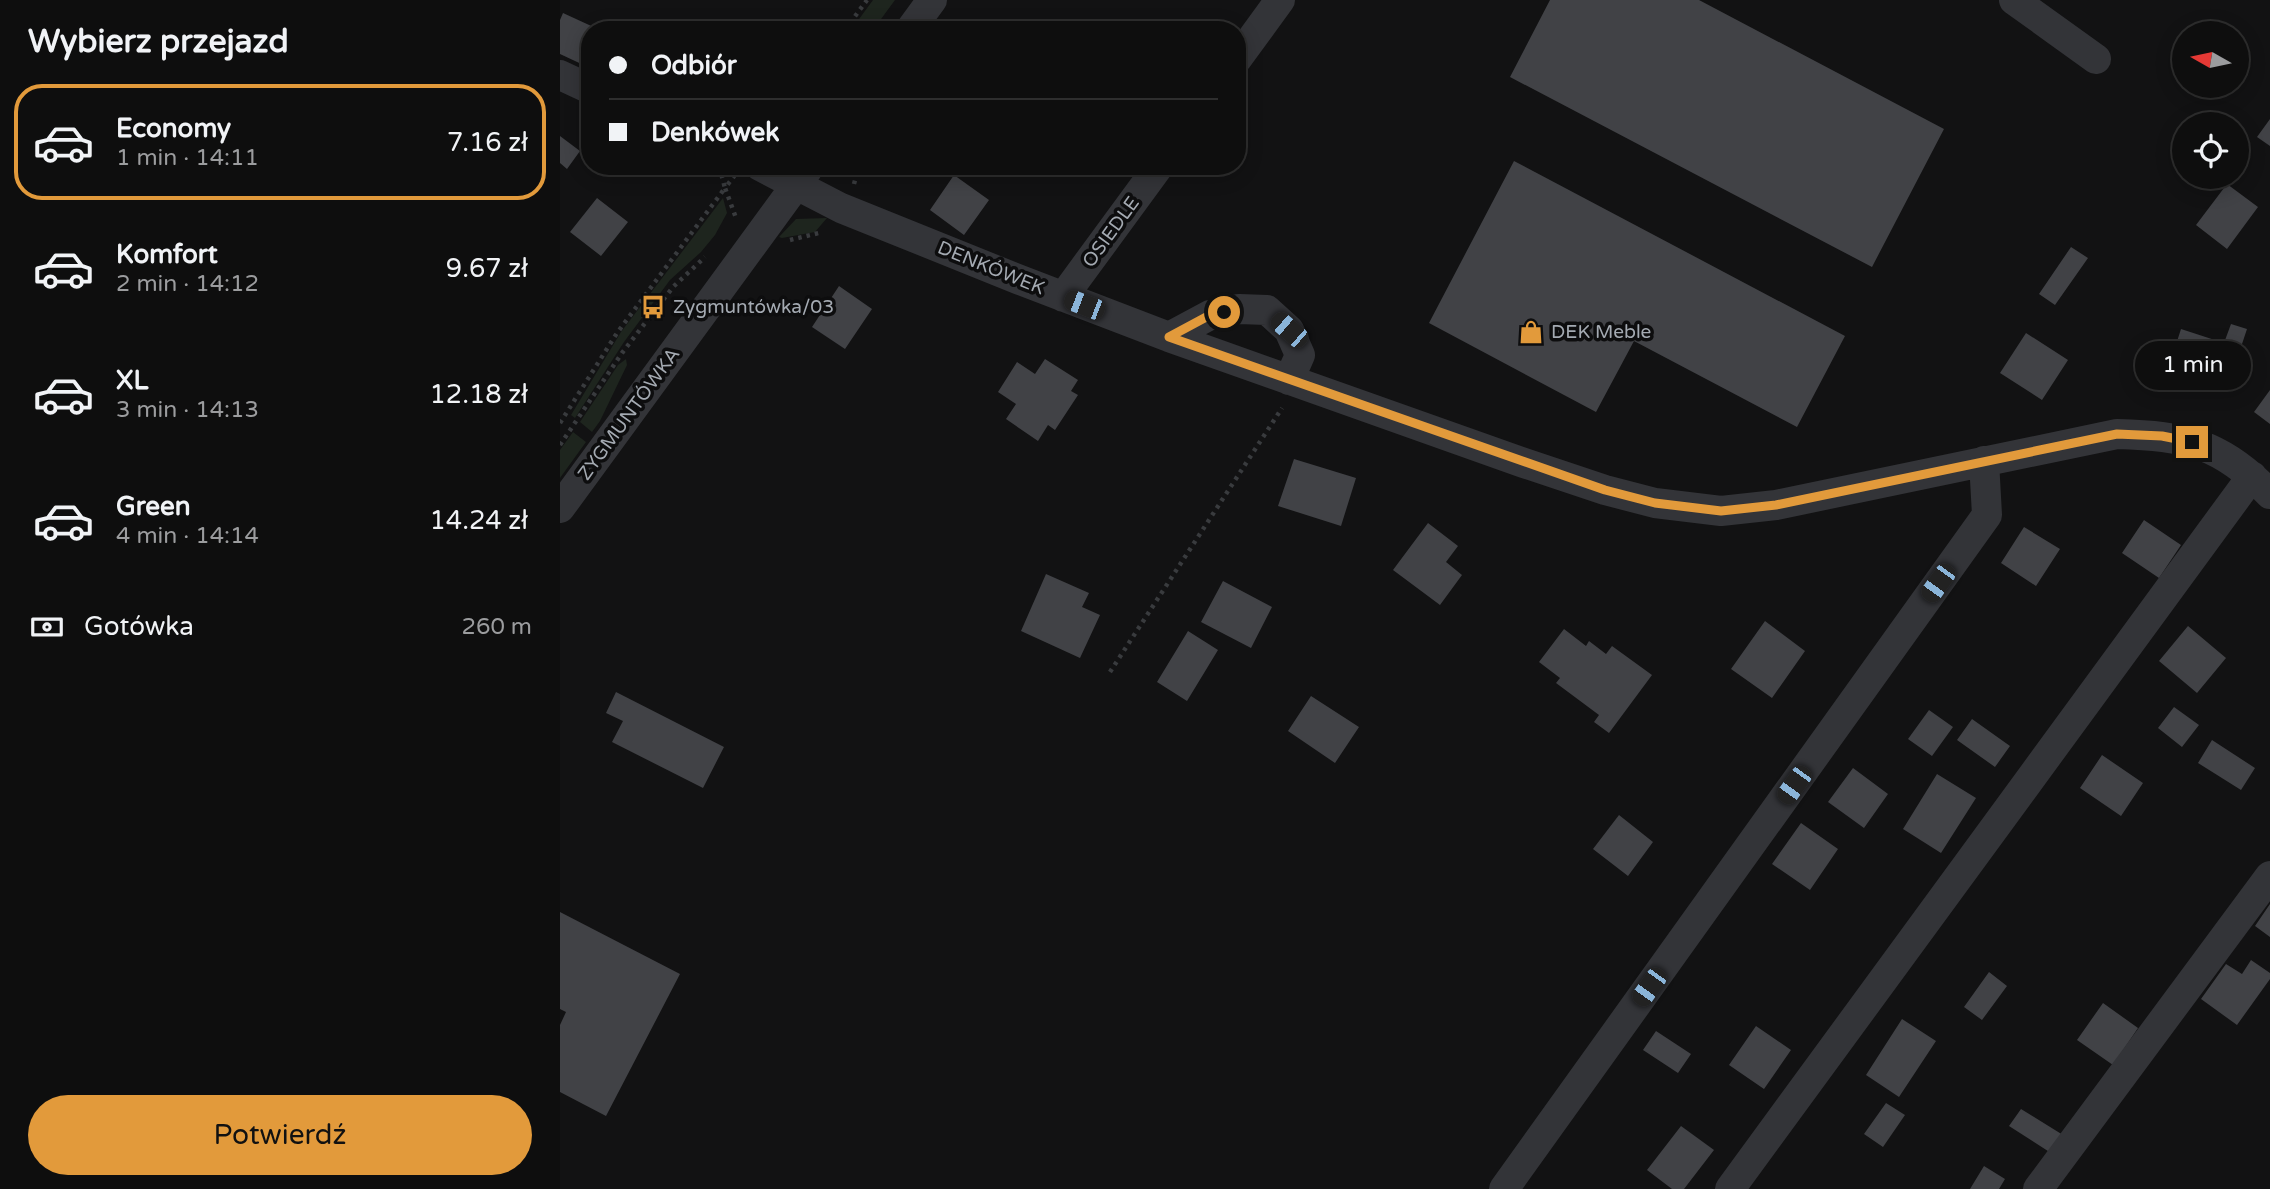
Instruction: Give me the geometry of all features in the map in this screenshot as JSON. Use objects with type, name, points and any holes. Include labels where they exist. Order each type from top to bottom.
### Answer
[{"type":"street","points":[[917,21],[932,0]]},
{"type":"street","points":[[1246,47],[1280,0]]},
{"type":"street","points":[[2014,0],[2096,59]]},
{"type":"street","points":[[560,75],[581,85]]},
{"type":"street","name":"OSIEDLE","points":[[1063,297],[1151,175]]},
{"type":"street","name":"DENKÓWEK","points":[[804,176],[841,208],[1063,297],[1289,380],[1605,490],[1655,503],[1721,511],[1776,505],[2117,434],[2162,436],[2192,442],[2223,454],[2261,485]]},
{"type":"street","name":"ZYGMUNTÓWKA","points":[[560,508],[804,176]]},
{"type":"street","points":[[1169,337],[1210,315],[1239,309],[1267,310],[1289,330],[1300,355],[1289,380]]},
{"type":"street","points":[[1504,1189],[1987,515],[1984,461]]},
{"type":"street","points":[[1730,1189],[2261,485]]},
{"type":"street","points":[[2038,1189],[2270,876]]},
{"type":"path","points":[[852,21],[867,0]]},
{"type":"path","points":[[722,175],[736,218],[732,225]]},
{"type":"path","points":[[560,423],[617,333],[726,188],[741,175]]},
{"type":"path","points":[[853,188],[857,175]]},
{"type":"path","points":[[781,243],[823,232],[829,224]]},
{"type":"path","points":[[560,445],[622,353],[673,286],[709,253]]},
{"type":"path","points":[[1110,672],[1281,409],[1289,380]]},
{"type":"shaded area","points":[[873,0],[895,0],[880,21],[858,21]]},
{"type":"shaded area","points":[[723,198],[727,213],[715,235],[701,252],[670,280],[624,342],[575,418],[571,415],[621,332]]},
{"type":"shaded area","points":[[827,218],[815,232],[779,237],[796,219]]},
{"type":"shaded area","points":[[626,359],[627,365],[592,432],[580,422],[618,365]]},
{"type":"shaded area","points":[[573,432],[586,442],[560,478],[560,450]]},
{"type":"building","points":[[1550,0],[1699,0],[1944,129],[1872,267],[1510,77]]},
{"type":"building","points":[[563,13],[581,21],[581,64],[560,54],[560,20]]},
{"type":"building","points":[[2270,119],[2270,146],[2257,137]]},
{"type":"building","points":[[560,136],[580,151],[567,169],[560,163]]},
{"type":"building","points":[[1514,161],[1845,336],[1797,427],[1634,341],[1596,412],[1429,323]]},
{"type":"building","points":[[954,175],[989,200],[964,235],[930,210]]},
{"type":"building","points":[[2223,189],[2234,189],[2258,207],[2227,249],[2196,225]]},
{"type":"building","points":[[597,198],[628,222],[601,256],[570,232]]},
{"type":"building","points":[[2071,247],[2088,258],[2055,305],[2039,294]]},
{"type":"building","points":[[839,286],[872,309],[845,349],[812,327]]},
{"type":"building","points":[[2231,324],[2247,329],[2226,392],[2194,381],[2196,375],[2169,366],[2181,329],[2224,343]]},
{"type":"building","points":[[2026,333],[2068,360],[2042,400],[2000,373]]},
{"type":"building","points":[[1045,359],[1078,380],[1071,391],[1078,395],[1055,430],[1048,425],[1038,441],[1006,419],[1016,404],[998,392],[1017,362],[1035,374]]},
{"type":"building","points":[[2270,390],[2270,424],[2254,412]]},
{"type":"building","points":[[1294,459],[1356,478],[1341,526],[1278,506]]},
{"type":"building","points":[[2144,520],[2181,545],[2159,578],[2122,553]]},
{"type":"building","points":[[1428,523],[1458,546],[1446,562],[1462,575],[1440,605],[1393,570]]},
{"type":"building","points":[[2024,527],[2060,549],[2036,586],[2001,563]]},
{"type":"building","points":[[1046,574],[1089,593],[1082,607],[1100,615],[1080,658],[1021,631]]},
{"type":"building","points":[[1223,581],[1272,607],[1251,648],[1201,622]]},
{"type":"building","points":[[1765,621],[1805,651],[1772,698],[1731,669]]},
{"type":"building","points":[[2188,626],[2226,658],[2197,693],[2159,661]]},
{"type":"building","points":[[1564,629],[1586,646],[1589,641],[1606,654],[1612,646],[1652,675],[1609,733],[1594,722],[1599,715],[1556,683],[1560,678],[1539,662]]},
{"type":"building","points":[[1188,631],[1218,650],[1187,701],[1157,682]]},
{"type":"building","points":[[616,692],[724,747],[703,788],[612,742],[623,721],[606,713]]},
{"type":"building","points":[[1311,696],[1359,727],[1335,763],[1288,731]]},
{"type":"building","points":[[2174,707],[2199,725],[2182,747],[2158,728]]},
{"type":"building","points":[[1929,710],[1953,727],[1932,756],[1908,739]]},
{"type":"building","points":[[1972,719],[2010,746],[1995,767],[1957,740]]},
{"type":"building","points":[[2212,740],[2255,768],[2241,790],[2198,763]]},
{"type":"building","points":[[2102,755],[2143,783],[2121,816],[2080,788]]},
{"type":"building","points":[[1853,768],[1888,794],[1864,828],[1828,802]]},
{"type":"building","points":[[1937,774],[1976,798],[1941,853],[1903,829]]},
{"type":"building","points":[[1619,815],[1653,842],[1628,876],[1593,849]]},
{"type":"building","points":[[1801,823],[1838,849],[1810,890],[1772,864]]},
{"type":"building","points":[[2270,904],[2270,937],[2255,926]]},
{"type":"building","points":[[560,912],[680,974],[606,1116],[560,1092],[560,1025],[566,1012],[560,1009]]},
{"type":"building","points":[[2251,960],[2270,973],[2270,979],[2237,1025],[2201,999],[2226,964],[2242,974]]},
{"type":"building","points":[[1989,972],[2007,986],[1982,1020],[1964,1007]]},
{"type":"building","points":[[2103,1003],[2138,1028],[2113,1065],[2077,1040]]},
{"type":"building","points":[[1902,1019],[1936,1041],[1899,1097],[1866,1075]]},
{"type":"building","points":[[1756,1026],[1791,1050],[1764,1089],[1729,1065]]},
{"type":"building","points":[[1656,1031],[1691,1054],[1678,1073],[1643,1050]]},
{"type":"building","points":[[1886,1103],[1905,1115],[1883,1147],[1864,1134]]},
{"type":"building","points":[[2021,1109],[2063,1135],[2051,1153],[2009,1126]]},
{"type":"building","points":[[1681,1126],[1714,1150],[1684,1189],[1672,1189],[1647,1170]]},
{"type":"building","points":[[1984,1166],[2005,1179],[1999,1189],[1970,1189]]},
{"type":"place","name":"Zygmuntówka/03","points":[[653,307]]},
{"type":"place","name":"DEK Meble","points":[[1531,332]]},
{"type":"route","points":[[1224,312],[1210,315],[1169,337],[1524,463],[1605,490],[1655,503],[1721,511],[1776,505],[2117,434],[2162,436],[2192,442]]}]
